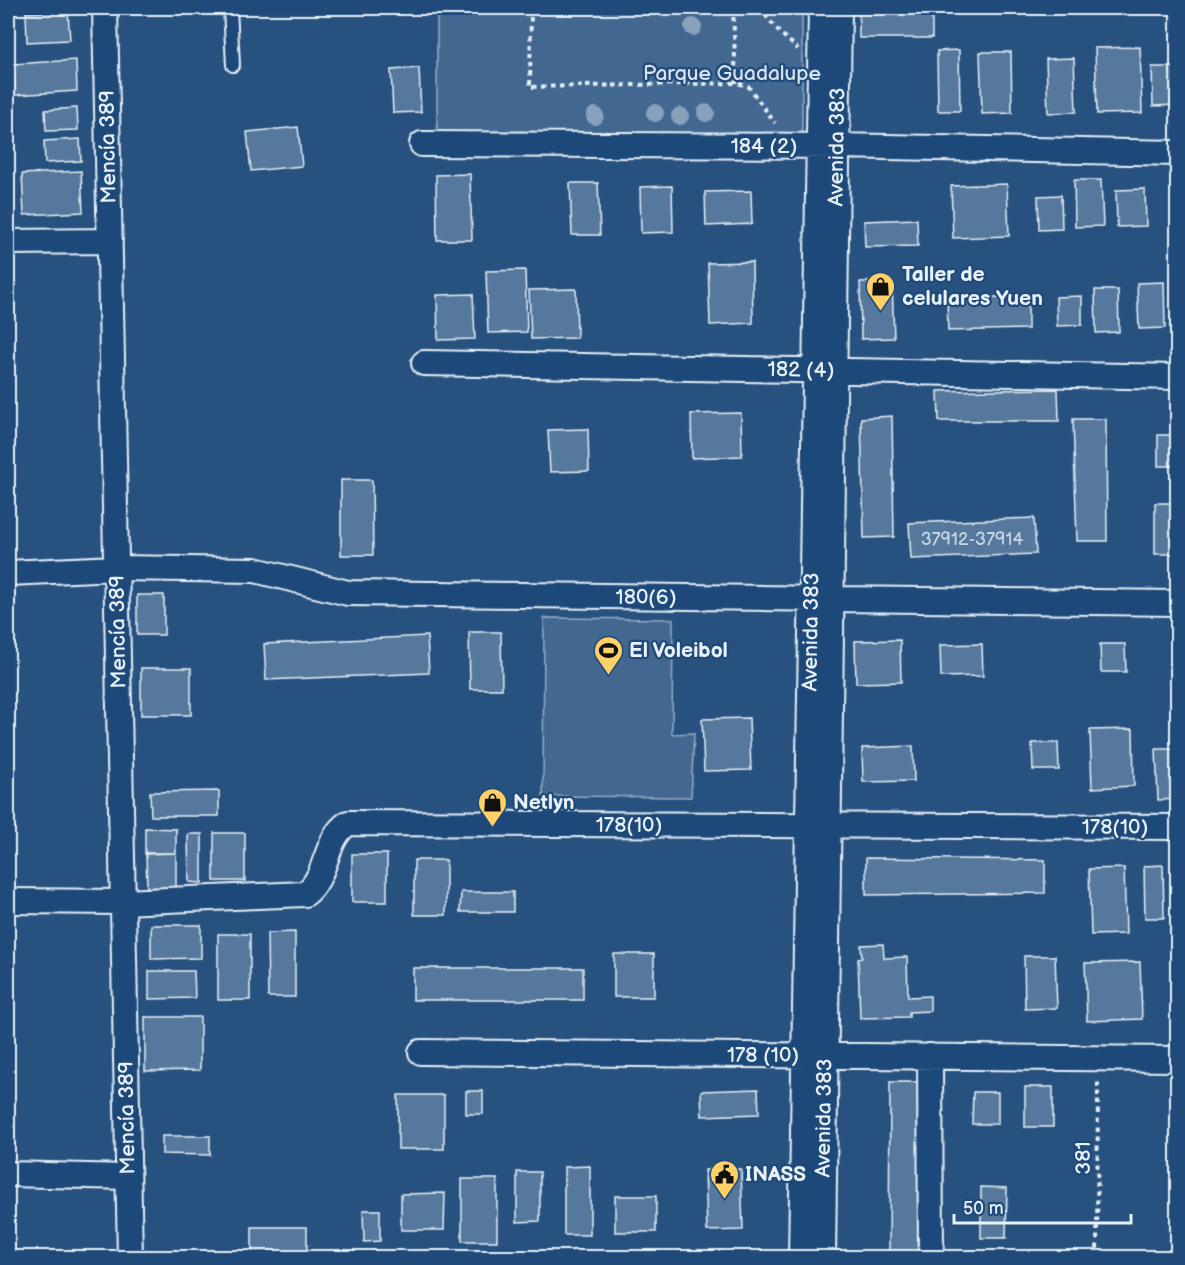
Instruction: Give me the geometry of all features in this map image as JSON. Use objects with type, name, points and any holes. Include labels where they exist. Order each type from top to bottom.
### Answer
[{"type":"street","name":"Mencía 389","points":[[105,8],[129,1257]]},
{"type":"street","name":"Avenida 383","points":[[821,8],[828,146],[815,1055],[823,1257]]},
{"type":"street","name":"Avenida 383","points":[[828,146],[839,8]]},
{"type":"street","name":"184 (2)","points":[[422,144],[828,146],[1178,153]]},
{"type":"street","points":[[8,242],[110,241]]},
{"type":"street","name":"182 (4)","points":[[424,363],[1178,377]]},
{"type":"street","name":"180(6)","points":[[8,573],[116,568],[255,570],[348,593],[1178,603]]},
{"type":"street","name":"178(10)","points":[[8,901],[123,902],[304,894],[314,887],[339,829],[348,823],[1178,827]]},
{"type":"street","name":"178 (10)","points":[[422,1052],[1178,1059]]},
{"type":"street","name":"Avenida 383","points":[[801,1257],[815,1055]]},
{"type":"street","points":[[930,1056],[931,1257]]},
{"type":"street","points":[[8,1174],[128,1177]]},
{"type":"lane","points":[[230,8],[233,65]]},
{"type":"path","points":[[531,8],[530,87],[735,83],[748,86],[781,132]]},
{"type":"path","points":[[733,8],[735,83]]},
{"type":"path","points":[[749,8],[763,12],[778,31],[801,52]]},
{"type":"path","name":"381","points":[[1097,1257],[1098,1058]]},
{"type":"green space","name":"Parque Guadalupe","points":[[437,8],[802,8],[802,140],[437,133]]},
{"type":"green space","name":"El Voleibol","points":[[544,618],[673,619],[672,734],[694,733],[691,797],[543,796]]},
{"type":"building","points":[[25,8],[68,8],[68,11],[26,13]]},
{"type":"building","points":[[859,8],[932,8],[932,38],[859,38]]},
{"type":"building","points":[[1110,8],[1139,8],[1139,11],[1110,12]]},
{"type":"building","points":[[68,11],[70,40],[27,42],[26,13]]},
{"type":"building","points":[[1140,47],[1142,113],[1097,114],[1095,48]]},
{"type":"building","points":[[959,50],[960,111],[938,111],[937,51]]},
{"type":"building","points":[[980,52],[1011,52],[1012,113],[982,114]]},
{"type":"building","points":[[1074,58],[1076,112],[1048,113],[1046,59]]},
{"type":"building","points":[[76,60],[77,91],[15,95],[14,64]]},
{"type":"building","points":[[1152,67],[1178,67],[1178,105],[1153,106]]},
{"type":"building","points":[[419,68],[421,112],[393,113],[391,70]]},
{"type":"building","points":[[77,108],[78,130],[46,131],[45,110]]},
{"type":"building","points":[[298,127],[302,166],[251,171],[247,132]]},
{"type":"building","points":[[80,139],[81,161],[45,163],[44,141]]},
{"type":"building","points":[[81,171],[83,212],[24,215],[22,174]]},
{"type":"building","points":[[470,174],[472,240],[437,240],[436,175]]},
{"type":"building","points":[[1074,180],[1101,180],[1103,226],[1075,227]]},
{"type":"building","points":[[570,183],[598,183],[600,235],[572,235]]},
{"type":"building","points":[[1007,184],[1009,236],[953,238],[951,186]]},
{"type":"building","points":[[672,186],[673,232],[641,233],[640,187]]},
{"type":"building","points":[[1145,189],[1146,226],[1117,227],[1116,190]]},
{"type":"building","points":[[751,191],[752,224],[706,226],[705,192]]},
{"type":"building","points":[[1061,195],[1062,229],[1039,230],[1038,196]]},
{"type":"building","points":[[917,219],[918,246],[865,247],[864,221]]},
{"type":"building","points":[[752,262],[753,323],[710,325],[708,263]]},
{"type":"building","points":[[525,270],[527,332],[488,333],[486,271]]},
{"type":"building","points":[[892,281],[894,338],[861,339],[860,282]]},
{"type":"building","points":[[1164,282],[1165,328],[1139,329],[1137,283]]},
{"type":"building","points":[[576,289],[577,338],[531,339],[529,290]]},
{"type":"building","points":[[1095,290],[1118,290],[1119,332],[1096,333]]},
{"type":"building","points":[[473,294],[475,339],[438,340],[437,295]]},
{"type":"building","points":[[1028,296],[1028,329],[948,331],[947,299]]},
{"type":"building","points":[[1082,296],[1082,325],[1057,326],[1056,297]]},
{"type":"building","points":[[1058,389],[1059,421],[939,421],[938,391]]},
{"type":"building","points":[[741,413],[742,456],[692,458],[691,414]]},
{"type":"building","points":[[892,416],[894,537],[864,538],[861,418]]},
{"type":"building","points":[[1073,419],[1106,419],[1107,541],[1077,541]]},
{"type":"building","points":[[588,429],[589,471],[550,472],[548,430]]},
{"type":"building","points":[[1158,435],[1178,435],[1178,466],[1158,466]]},
{"type":"building","points":[[341,480],[372,480],[373,555],[341,555]]},
{"type":"building","points":[[1155,503],[1178,503],[1178,554],[1155,554]]},
{"type":"building","points":[[1034,518],[1036,554],[911,559],[909,523]]},
{"type":"building","points":[[137,595],[164,595],[164,635],[137,635]]},
{"type":"building","points":[[469,632],[501,632],[502,689],[470,689]]},
{"type":"building","points":[[427,636],[429,673],[266,680],[264,644]]},
{"type":"building","points":[[900,640],[901,682],[856,683],[855,641]]},
{"type":"building","points":[[982,644],[983,676],[941,677],[940,645]]},
{"type":"building","points":[[1100,644],[1125,644],[1126,672],[1101,672]]},
{"type":"building","points":[[141,668],[191,668],[191,715],[141,715]]},
{"type":"building","points":[[749,718],[751,770],[704,771],[702,719]]},
{"type":"building","points":[[1133,729],[1134,786],[1092,788],[1090,730]]},
{"type":"building","points":[[1032,743],[1058,743],[1059,770],[1033,770]]},
{"type":"building","points":[[913,746],[914,781],[863,782],[862,748]]},
{"type":"building","points":[[1156,749],[1178,749],[1178,799],[1158,800]]},
{"type":"building","points":[[219,791],[219,816],[151,816],[150,792]]},
{"type":"building","points":[[145,828],[176,829],[176,853],[145,854]]},
{"type":"building","points":[[214,833],[245,833],[245,881],[214,881]]},
{"type":"building","points":[[188,834],[202,834],[202,883],[189,882]]},
{"type":"building","points":[[146,853],[176,853],[176,889],[147,889]]},
{"type":"building","points":[[352,854],[387,854],[387,902],[352,902]]},
{"type":"building","points":[[866,858],[1045,860],[1045,893],[866,895]]},
{"type":"building","points":[[414,860],[446,860],[446,915],[414,915]]},
{"type":"building","points":[[1163,865],[1164,918],[1145,918],[1144,866]]},
{"type":"building","points":[[1124,868],[1126,934],[1091,935],[1089,869]]},
{"type":"building","points":[[461,892],[513,892],[513,912],[460,912]]},
{"type":"building","points":[[151,925],[201,925],[201,958],[151,959]]},
{"type":"building","points":[[295,932],[295,997],[268,997],[267,933]]},
{"type":"building","points":[[218,934],[250,934],[250,1000],[218,1000]]},
{"type":"building","points":[[883,944],[884,958],[907,957],[908,997],[930,996],[930,1011],[909,1012],[909,1017],[860,1018],[858,959],[862,958],[861,945]]},
{"type":"building","points":[[614,954],[654,954],[654,997],[614,997]]},
{"type":"building","points":[[1024,956],[1055,956],[1057,1008],[1025,1009]]},
{"type":"building","points":[[1140,962],[1142,1019],[1087,1021],[1085,963]]},
{"type":"building","points":[[413,968],[583,968],[583,1000],[413,1000]]},
{"type":"building","points":[[149,971],[194,971],[195,998],[149,999]]},
{"type":"building","points":[[145,1017],[200,1017],[200,1070],[145,1071]]},
{"type":"building","points":[[890,1082],[922,1082],[921,1258],[889,1258]]},
{"type":"building","points":[[1025,1087],[1053,1087],[1053,1127],[1025,1127]]},
{"type":"building","points":[[758,1089],[759,1114],[702,1116],[701,1091]]},
{"type":"building","points":[[466,1091],[483,1091],[483,1114],[466,1114]]},
{"type":"building","points":[[973,1092],[998,1092],[998,1124],[972,1124]]},
{"type":"building","points":[[398,1095],[444,1095],[444,1149],[398,1149]]},
{"type":"building","points":[[162,1136],[210,1136],[210,1155],[162,1154]]},
{"type":"building","points":[[590,1166],[590,1235],[564,1235],[564,1167]]},
{"type":"building","name":"INASS","points":[[741,1169],[743,1230],[707,1231],[705,1170]]},
{"type":"building","points":[[517,1172],[540,1172],[540,1221],[517,1222]]},
{"type":"building","points":[[462,1179],[497,1179],[497,1241],[462,1241]]},
{"type":"building","points":[[981,1187],[1007,1188],[1006,1238],[981,1238]]},
{"type":"building","points":[[445,1193],[444,1230],[401,1230],[401,1194]]},
{"type":"building","points":[[615,1196],[656,1196],[656,1232],[615,1232]]},
{"type":"building","points":[[363,1210],[380,1210],[380,1241],[364,1242]]},
{"type":"building","points":[[252,1227],[307,1227],[307,1258],[252,1258]]},
{"type":"place","name":"Taller de celulares Yuen","points":[[881,312]]},
{"type":"place","name":"El Voleibol","points":[[608,676]]},
{"type":"place","name":"Netlyn","points":[[492,828]]},
{"type":"place","name":"INASS","points":[[724,1200]]}]
